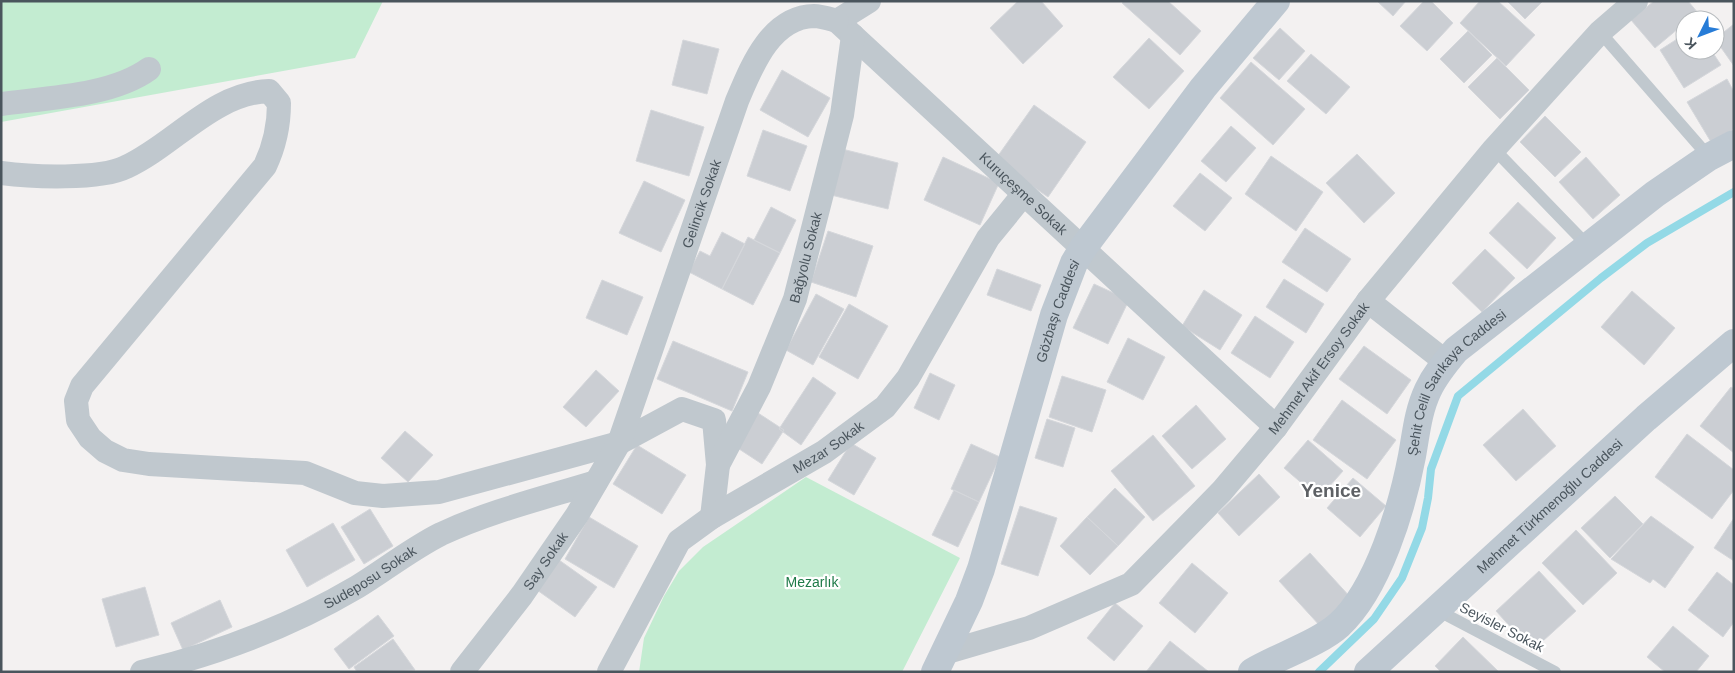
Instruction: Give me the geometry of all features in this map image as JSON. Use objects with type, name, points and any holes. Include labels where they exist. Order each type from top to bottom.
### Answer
[{"type":"street","points":[[845,28],[870,1]]},
{"type":"street","name":"Mehmet Akif Ersoy Sokak","points":[[939,663],[1029,628],[1131,584],[1222,491],[1276,427],[1368,301],[1494,149],[1600,32],[1636,1]]},
{"type":"street","name":"Gözbaşı Caddesi","points":[[939,663],[969,602],[981,569],[1054,315],[1074,263],[1083,248],[1268,4]]},
{"type":"street","name":"Gelincik Sokak","points":[[618,443],[737,101],[751,69],[766,43],[783,27],[800,19],[814,16],[845,28]]},
{"type":"street","name":"Kuruçeşme Sokak","points":[[845,28],[1023,195],[1276,427]]},
{"type":"street","name":"Bağyolu Sokak","points":[[718,465],[759,387],[795,299],[842,115],[845,28]]},
{"type":"street","points":[[1,104],[89,92],[138,77],[149,69]]},
{"type":"street","points":[[1,173],[18,175],[105,174],[124,168],[152,154],[233,98],[252,92],[269,91],[279,103],[274,147],[266,166],[82,386],[76,400],[78,420],[90,438],[105,452],[123,460],[149,464],[305,473],[354,493],[383,496],[439,492],[618,443],[682,409],[714,420],[718,465],[712,517]]},
{"type":"street","name":"Şehit Celil Sarıkaya Caddesi","points":[[1252,672],[1338,626],[1361,598],[1372,579],[1392,529],[1412,457],[1417,421],[1428,391],[1446,362],[1474,335],[1684,172],[1734,144]]},
{"type":"street","name":"Mezar Sokak","points":[[609,672],[679,541],[712,517],[824,452],[885,407],[908,378],[988,238],[1023,195]]},
{"type":"street","points":[[1368,301],[1446,362]]},
{"type":"street","name":"Mehmet Türkmenoğlu Caddesi","points":[[1368,672],[1646,418],[1734,343]]},
{"type":"street","name":"Say Sokak","points":[[462,672],[522,595],[576,515],[618,443]]},
{"type":"street","name":"Sudeposu Sokak","points":[[142,672],[222,648],[308,614],[357,587],[440,535],[474,520],[596,482]]},
{"type":"lane","points":[[1600,32],[1709,157]]},
{"type":"lane","points":[[1494,149],[1588,246]]},
{"type":"lane","name":"Seyisler Sokak","points":[[1435,609],[1555,672]]},
{"type":"green space","points":[[1,1],[383,1],[355,58],[1,122]]},
{"type":"green space","name":"Mezarlık","points":[[806,477],[960,558],[902,672],[639,672],[644,638],[664,596],[679,571],[703,547]]},
{"type":"building","points":[[1018,1],[1041,1],[1063,26],[1023,64],[990,28]]},
{"type":"building","points":[[1124,1],[1168,1],[1201,31],[1180,55],[1122,3]]},
{"type":"building","points":[[1377,1],[1406,1],[1393,16]]},
{"type":"building","points":[[1424,1],[1431,1],[1453,23],[1427,51],[1400,26]]},
{"type":"building","points":[[1480,1],[1498,1],[1535,35],[1506,66],[1460,23]]},
{"type":"building","points":[[1507,1],[1543,1],[1525,19]]},
{"type":"building","points":[[1654,1],[1688,1],[1696,10],[1675,10],[1675,31],[1655,48],[1631,20]]},
{"type":"building","points":[[1734,24],[1734,66],[1725,53],[1725,31]]},
{"type":"building","points":[[1280,28],[1305,51],[1279,80],[1253,58]]},
{"type":"building","points":[[1468,31],[1492,55],[1464,83],[1440,59]]},
{"type":"building","points":[[1149,38],[1184,71],[1149,109],[1113,77]]},
{"type":"building","points":[[683,40],[719,49],[707,94],[672,85]]},
{"type":"building","points":[[1675,40],[1675,60],[1718,60],[1721,65],[1684,88],[1660,50]]},
{"type":"building","points":[[1311,54],[1350,87],[1326,114],[1287,81]]},
{"type":"building","points":[[1497,58],[1529,90],[1500,119],[1468,87]]},
{"type":"building","points":[[1251,62],[1305,109],[1273,145],[1220,98]]},
{"type":"building","points":[[782,70],[830,98],[808,137],[760,110]]},
{"type":"building","points":[[1727,79],[1734,92],[1734,129],[1711,142],[1687,102]]},
{"type":"building","points":[[1034,105],[1086,142],[1048,197],[995,160]]},
{"type":"building","points":[[651,110],[704,127],[689,176],[636,161]]},
{"type":"building","points":[[1545,116],[1581,152],[1555,177],[1520,142]]},
{"type":"building","points":[[1231,126],[1256,148],[1226,182],[1201,161]]},
{"type":"building","points":[[763,130],[807,146],[790,191],[747,176]]},
{"type":"building","points":[[842,149],[898,163],[888,209],[831,195]]},
{"type":"building","points":[[1357,154],[1395,193],[1364,223],[1326,183]]},
{"type":"building","points":[[1271,156],[1323,192],[1296,231],[1245,194]]},
{"type":"building","points":[[943,157],[999,183],[980,225],[924,200]]},
{"type":"building","points":[[1586,157],[1620,195],[1593,219],[1559,182]]},
{"type":"building","points":[[1200,173],[1232,198],[1205,231],[1173,206]]},
{"type":"building","points":[[644,181],[685,200],[661,252],[619,233]]},
{"type":"building","points":[[1518,202],[1556,238],[1527,269],[1489,233]]},
{"type":"building","points":[[771,207],[796,220],[780,253],[754,240]]},
{"type":"building","points":[[1305,228],[1351,259],[1327,292],[1282,262]]},
{"type":"building","points":[[828,231],[873,246],[856,297],[811,282]]},
{"type":"building","points":[[722,232],[745,244],[722,289],[689,272],[700,251],[710,256]]},
{"type":"building","points":[[748,237],[780,253],[753,305],[722,289]]},
{"type":"building","points":[[1485,249],[1515,278],[1482,312],[1452,283]]},
{"type":"building","points":[[997,269],[1041,285],[1031,311],[987,295]]},
{"type":"building","points":[[1284,279],[1324,304],[1306,333],[1266,307]]},
{"type":"building","points":[[602,280],[643,297],[627,335],[586,318]]},
{"type":"building","points":[[1094,284],[1129,300],[1108,344],[1073,328]]},
{"type":"building","points":[[1204,290],[1242,315],[1220,350],[1182,326]]},
{"type":"building","points":[[1632,291],[1675,328],[1644,365],[1601,327]]},
{"type":"building","points":[[816,294],[844,309],[813,365],[786,350]]},
{"type":"building","points":[[849,304],[888,326],[858,379],[819,357]]},
{"type":"building","points":[[1255,316],[1294,342],[1270,378],[1231,353]]},
{"type":"building","points":[[1128,338],[1165,357],[1143,400],[1107,382]]},
{"type":"building","points":[[673,341],[748,372],[732,411],[657,379]]},
{"type":"building","points":[[1364,346],[1411,380],[1387,414],[1339,379]]},
{"type":"building","points":[[596,370],[619,391],[586,427],[563,407]]},
{"type":"building","points":[[930,373],[955,385],[939,420],[914,408]]},
{"type":"building","points":[[1062,376],[1106,390],[1092,432],[1049,417]]},
{"type":"building","points":[[813,377],[836,393],[801,445],[779,429]]},
{"type":"building","points":[[1731,387],[1734,389],[1734,453],[1700,426]]},
{"type":"building","points":[[1342,400],[1396,440],[1367,479],[1313,440]]},
{"type":"building","points":[[1196,405],[1226,439],[1192,469],[1162,436]]},
{"type":"building","points":[[1523,409],[1556,446],[1516,481],[1483,445]]},
{"type":"building","points":[[758,413],[784,430],[762,464],[736,447]]},
{"type":"building","points":[[1047,419],[1075,428],[1063,467],[1035,458]]},
{"type":"building","points":[[405,431],[433,455],[408,482],[381,458]]},
{"type":"building","points":[[1687,434],[1734,470],[1734,490],[1712,519],[1655,477]]},
{"type":"building","points":[[1153,435],[1195,486],[1153,521],[1111,471]]},
{"type":"building","points":[[1308,440],[1343,471],[1319,498],[1284,468]]},
{"type":"building","points":[[851,443],[876,458],[854,495],[828,480]]},
{"type":"building","points":[[971,444],[1000,457],[979,502],[951,489]]},
{"type":"building","points":[[637,445],[686,475],[662,514],[613,484]]},
{"type":"building","points":[[1259,474],[1280,497],[1239,536],[1218,513]]},
{"type":"building","points":[[1353,478],[1386,506],[1360,537],[1327,508]]},
{"type":"building","points":[[1115,488],[1145,517],[1118,546],[1087,517]]},
{"type":"building","points":[[954,490],[979,502],[958,547],[932,535]]},
{"type":"building","points":[[1615,496],[1643,524],[1610,558],[1581,528]]},
{"type":"building","points":[[1020,506],[1057,518],[1038,576],[1001,564]]},
{"type":"building","points":[[370,509],[393,546],[364,564],[341,527]]},
{"type":"building","points":[[1651,516],[1694,547],[1665,588],[1653,579],[1650,583],[1611,559]]},
{"type":"building","points":[[589,517],[638,546],[614,588],[565,559]]},
{"type":"building","points":[[1087,517],[1118,546],[1090,575],[1060,546]]},
{"type":"building","points":[[1734,518],[1734,561],[1714,548]]},
{"type":"building","points":[[333,523],[355,560],[307,587],[286,550]]},
{"type":"building","points":[[1576,530],[1617,573],[1583,605],[1542,563]]},
{"type":"building","points":[[1310,553],[1352,599],[1321,627],[1279,581]]},
{"type":"building","points":[[559,560],[597,587],[575,617],[537,590]]},
{"type":"building","points":[[1192,563],[1228,593],[1195,633],[1159,603]]},
{"type":"building","points":[[1539,571],[1576,611],[1532,651],[1496,611]]},
{"type":"building","points":[[1717,572],[1734,585],[1734,622],[1723,637],[1688,610]]},
{"type":"building","points":[[145,587],[159,635],[116,647],[102,599]]},
{"type":"building","points":[[220,600],[232,627],[183,650],[171,623]]},
{"type":"building","points":[[1115,603],[1143,626],[1114,661],[1087,638]]},
{"type":"building","points":[[378,615],[394,636],[349,669],[334,649]]},
{"type":"building","points":[[1673,626],[1709,656],[1696,672],[1665,672],[1647,657]]},
{"type":"building","points":[[1463,637],[1499,672],[1441,672],[1435,666]]},
{"type":"building","points":[[393,639],[415,670],[357,672],[354,667]]},
{"type":"building","points":[[1170,641],[1209,672],[1146,672]]},
{"type":"waterway","points":[[1319,672],[1374,619],[1402,578],[1422,528],[1431,469],[1458,396],[1601,278],[1647,243],[1734,192]]},
{"type":"district","name":"Yenice","points":[[1331,490]]}]
